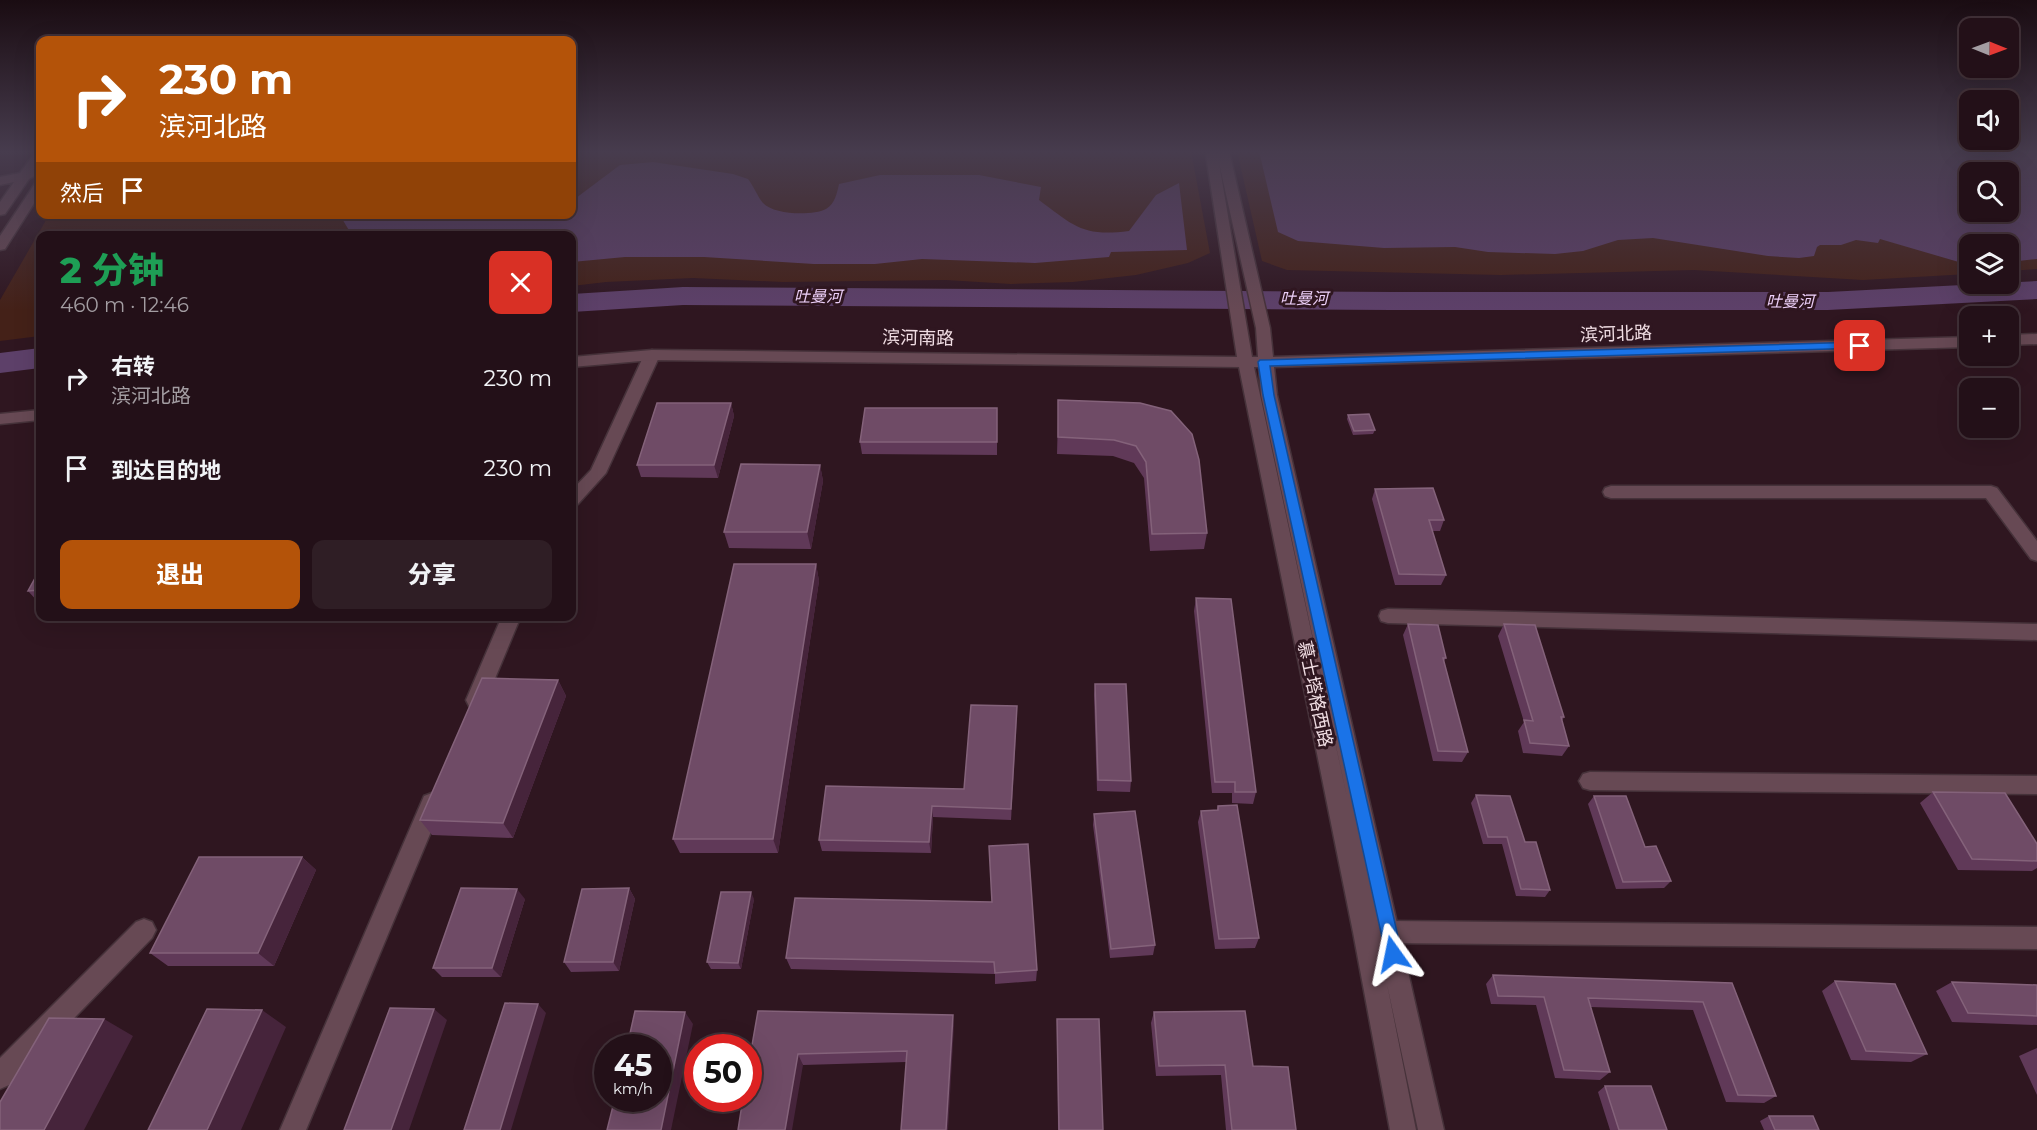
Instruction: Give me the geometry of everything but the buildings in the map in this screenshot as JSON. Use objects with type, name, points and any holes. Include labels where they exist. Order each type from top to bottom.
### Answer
[{"type":"street","points":[[0,246],[28,204]]},
{"type":"street","name":"慕士塔格西路","points":[[1220,204],[1242,329],[1269,395],[1431,1130]]},
{"type":"street","name":"慕士塔格西路","points":[[1234,204],[1263,328],[1255,362],[1403,1130]]},
{"type":"street","points":[[2019,340],[2037,339]]},
{"type":"street","name":"滨河北路","points":[[1255,362],[1959,342]]},
{"type":"street","points":[[576,496],[598,473],[652,354]]},
{"type":"street","name":"滨河南路","points":[[576,362],[652,354],[1255,362]]},
{"type":"street","points":[[0,419],[36,415]]},
{"type":"street","points":[[1611,492],[1991,492],[2034,544]]},
{"type":"street","points":[[1388,616],[2037,632]]},
{"type":"street","points":[[466,724],[510,621]]},
{"type":"street","points":[[1590,781],[2037,785]]},
{"type":"street","points":[[293,1130],[438,789]]},
{"type":"street","points":[[0,1076],[144,930]]},
{"type":"street","points":[[1389,932],[2037,938]]},
{"type":"shaded area","points":[[576,204],[1201,204],[1210,253],[1188,263],[1136,275],[1073,282],[1011,284],[946,280],[783,282],[693,278],[576,286],[576,231],[40,231],[47,219],[576,219]]},
{"type":"shaded area","points":[[576,204],[764,204],[784,212],[812,213],[826,209],[832,204],[1044,204],[1080,228],[1113,232],[1129,231],[1149,204],[1181,204],[1187,250],[1111,252],[1109,257],[1035,263],[922,259],[875,264],[814,264],[704,257],[625,257],[576,262],[576,231],[349,231],[342,219],[576,219]]},
{"type":"shaded area","points":[[1249,204],[1959,204],[1959,222],[2019,222],[2019,204],[2037,204],[2037,269],[2019,270],[2019,234],[1959,234],[1959,275],[1863,280],[1694,270],[1501,275],[1287,270],[1262,261]]},
{"type":"shaded area","points":[[1271,204],[1959,204],[1959,222],[2019,222],[2019,204],[2037,204],[2037,259],[2019,261],[2019,234],[1959,234],[1959,262],[1880,239],[1878,243],[1856,240],[1841,245],[1820,245],[1814,256],[1799,258],[1768,256],[1653,238],[1618,240],[1583,251],[1555,254],[1488,252],[1455,247],[1384,248],[1298,241],[1278,232]]},
{"type":"shaded area","points":[[36,238],[36,336],[0,341],[0,300]]},
{"type":"waterway","name":"吐曼河","points":[[576,303],[683,296],[1392,301],[1828,301],[2037,290]]},
{"type":"waterway","name":"吐曼河","points":[[0,363],[36,358]]},
{"type":"route","points":[[1393,954],[1269,395],[1264,362],[1860,346]]}]
